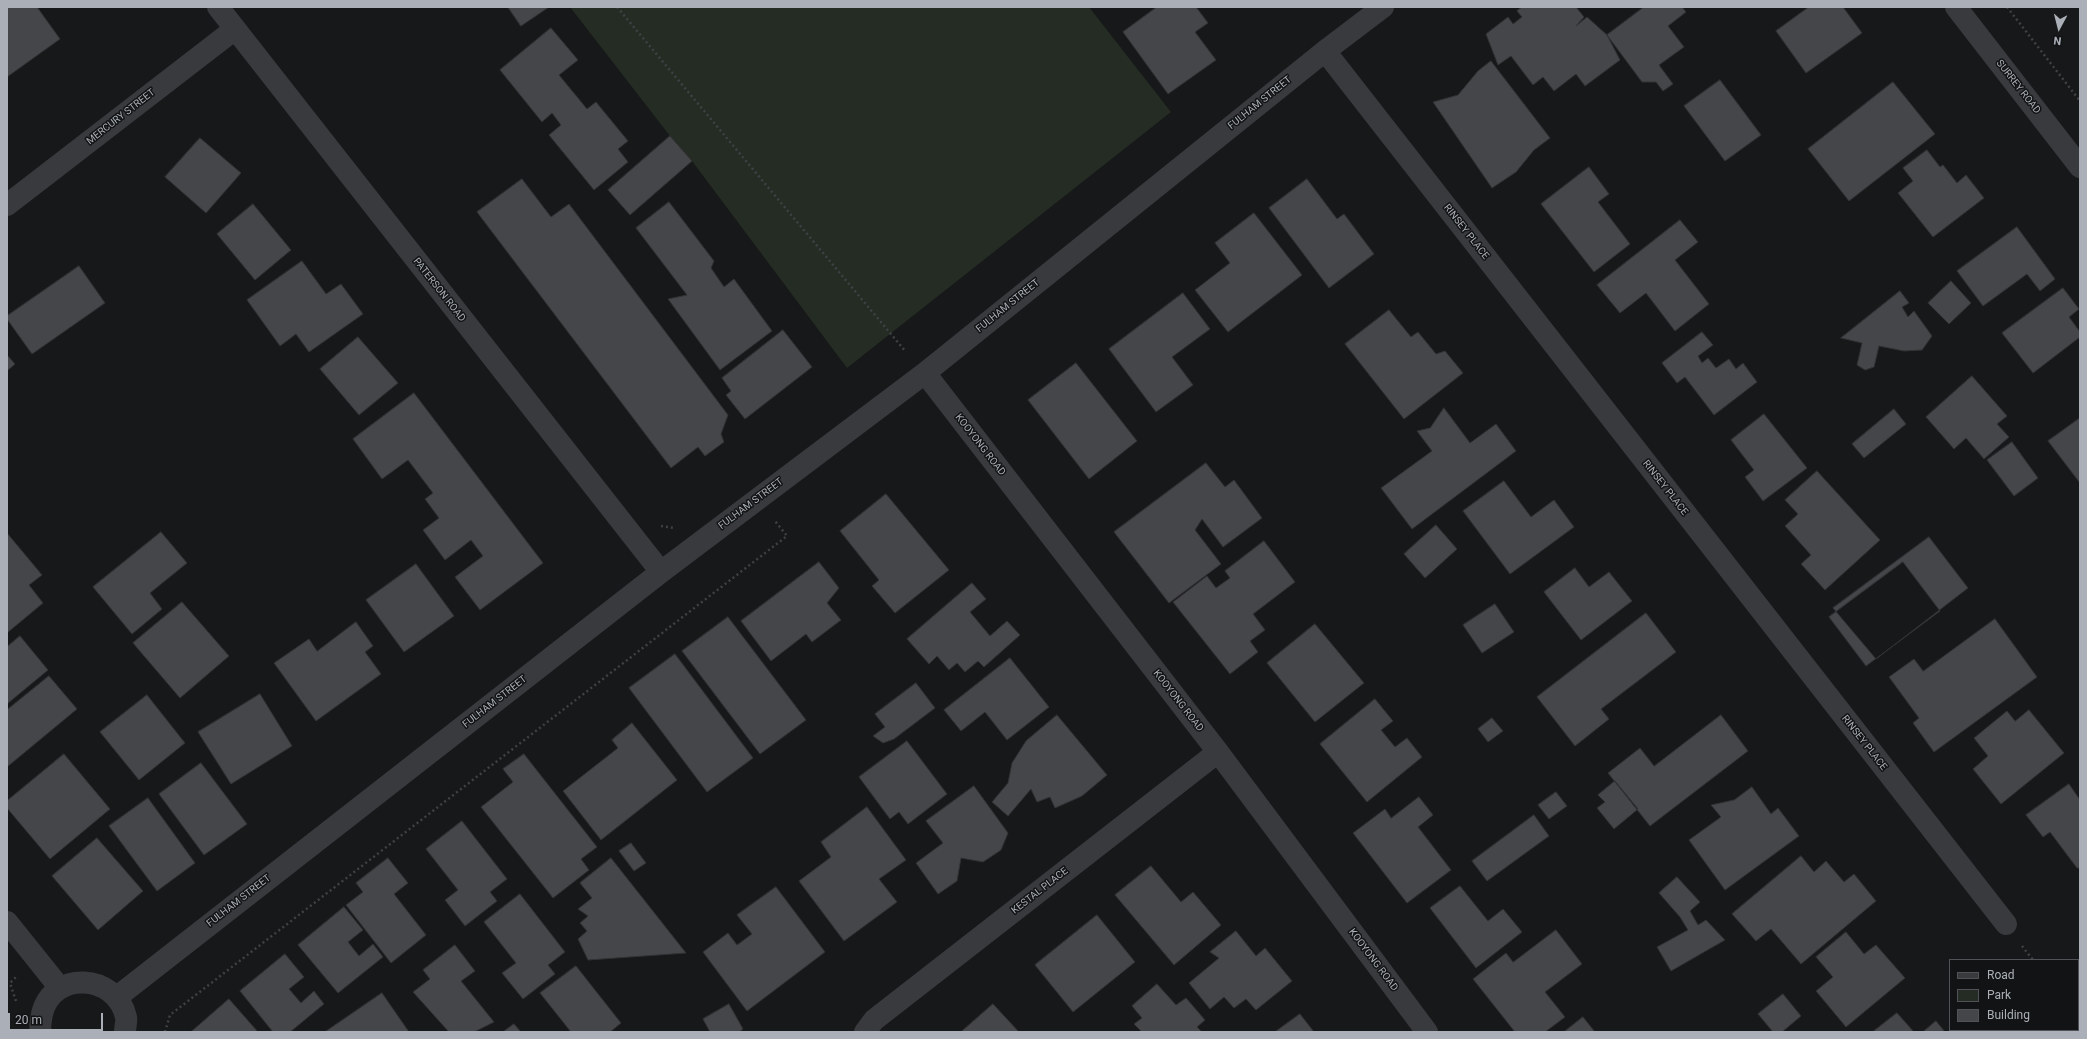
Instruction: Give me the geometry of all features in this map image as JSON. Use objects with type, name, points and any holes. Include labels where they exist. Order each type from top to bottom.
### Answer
[{"type":"street","name":"PATERSON ROAD","points":[[218,7],[661,572]]},
{"type":"street","name":"FULHAM STREET","points":[[117,997],[661,572],[925,373],[1324,51],[1383,7]]},
{"type":"street","name":"SURREY ROAD","points":[[1956,7],[2080,167]]},
{"type":"street","name":"MERCURY STREET","points":[[7,205],[235,29]]},
{"type":"street","name":"RINSEY PLACE","points":[[1324,51],[2006,924]]},
{"type":"street","name":"KOOYONG ROAD","points":[[925,373],[1218,752],[1426,1032]]},
{"type":"street","name":"KESTAL PLACE","points":[[865,1032],[874,1020],[1218,752]]},
{"type":"street","points":[[7,922],[60,988]]},
{"type":"street","points":[[41,1032],[39,1027],[44,1005],[60,988],[80,982],[100,985],[117,997],[126,1017],[125,1032]]},
{"type":"path","points":[[617,7],[925,373]]},
{"type":"path","points":[[2007,7],[2080,102]]},
{"type":"path","points":[[165,1032],[170,1015],[787,536],[757,500]]},
{"type":"path","points":[[659,526],[678,528]]},
{"type":"green space","points":[[570,7],[1089,7],[1171,112],[847,368],[692,161],[670,136]]},
{"type":"building","points":[[37,7],[60,39],[7,77],[7,8]]},
{"type":"building","points":[[508,7],[549,7],[521,26]]},
{"type":"building","points":[[1157,7],[1196,7],[1208,23],[1195,32],[1216,60],[1168,94],[1123,32]]},
{"type":"building","points":[[1522,7],[1576,7],[1584,17],[1576,26],[1587,17],[1607,35],[1620,60],[1585,86],[1576,74],[1554,91],[1543,77],[1533,85],[1511,56],[1498,65],[1486,34],[1508,17],[1513,24],[1522,17],[1517,11]]},
{"type":"building","points":[[1644,7],[1682,7],[1686,12],[1668,26],[1684,47],[1659,65],[1673,84],[1663,91],[1656,82],[1642,82],[1607,35]]},
{"type":"building","points":[[1809,7],[1843,7],[1862,33],[1806,73],[1776,31]]},
{"type":"building","points":[[551,28],[578,60],[559,75],[587,109],[596,102],[628,141],[618,149],[628,162],[594,190],[549,135],[561,125],[552,113],[542,122],[500,70]]},
{"type":"building","points":[[1491,61],[1550,138],[1534,150],[1516,172],[1492,188],[1433,102],[1458,95],[1478,71]]},
{"type":"building","points":[[1720,80],[1761,135],[1725,161],[1684,106]]},
{"type":"building","points":[[1893,82],[1935,134],[1849,201],[1808,149]]},
{"type":"building","points":[[670,136],[692,161],[630,215],[608,190]]},
{"type":"building","points":[[200,138],[241,173],[206,213],[165,177]]},
{"type":"building","points":[[1927,150],[1940,167],[1943,165],[1957,183],[1966,175],[1984,198],[1933,237],[1898,193],[1913,181],[1903,168]]},
{"type":"building","points":[[1589,167],[1609,194],[1598,202],[1630,244],[1594,272],[1541,204]]},
{"type":"building","points":[[522,179],[551,217],[569,204],[728,415],[721,434],[724,442],[705,456],[698,447],[671,468],[477,212]]},
{"type":"building","points":[[1307,179],[1337,219],[1344,214],[1374,254],[1329,288],[1269,208]]},
{"type":"building","points":[[669,202],[714,261],[711,268],[724,287],[734,279],[772,331],[720,370],[668,299],[687,295],[636,228]]},
{"type":"building","points":[[253,204],[291,250],[255,280],[217,234]]},
{"type":"building","points":[[1254,213],[1302,275],[1228,332],[1195,290],[1230,263],[1215,243]]},
{"type":"building","points":[[1680,220],[1698,242],[1675,260],[1709,304],[1675,331],[1646,293],[1620,313],[1597,285]]},
{"type":"building","points":[[2017,227],[2055,279],[2040,291],[2027,274],[1983,306],[1957,271]]},
{"type":"building","points":[[302,261],[326,294],[341,284],[363,314],[309,352],[296,334],[280,346],[247,300]]},
{"type":"building","points":[[79,266],[105,303],[32,354],[7,319],[7,316]]},
{"type":"building","points":[[1951,281],[1971,303],[1949,324],[1928,303]]},
{"type":"building","points":[[2063,288],[2079,309],[2069,317],[2080,332],[2080,337],[2033,373],[2002,333]]},
{"type":"building","points":[[1900,291],[1909,303],[1902,307],[1908,317],[1914,311],[1932,336],[1922,350],[1904,351],[1879,346],[1874,367],[1865,370],[1857,365],[1862,343],[1841,338]]},
{"type":"building","points":[[1183,293],[1210,329],[1172,357],[1193,385],[1156,412],[1109,349]]},
{"type":"building","points":[[1389,310],[1411,337],[1418,332],[1436,354],[1445,351],[1463,373],[1404,419],[1345,344]]},
{"type":"building","points":[[783,330],[812,367],[745,419],[726,395],[731,391],[722,378]]},
{"type":"building","points":[[1702,332],[1713,345],[1698,356],[1702,363],[1708,358],[1716,368],[1729,359],[1736,369],[1743,363],[1757,382],[1714,415],[1685,377],[1677,383],[1662,363]]},
{"type":"building","points":[[358,337],[398,383],[359,415],[320,369]]},
{"type":"building","points":[[7,355],[15,364],[7,371]]},
{"type":"building","points":[[1076,363],[1137,441],[1089,479],[1028,400]]},
{"type":"building","points":[[1972,376],[2007,416],[1997,424],[2009,437],[1984,459],[1966,438],[1954,449],[1926,417]]},
{"type":"building","points":[[414,393],[543,563],[480,610],[455,577],[483,556],[471,540],[445,560],[423,530],[439,518],[425,499],[433,493],[408,460],[382,479],[353,439]]},
{"type":"building","points":[[1444,408],[1470,443],[1496,424],[1516,451],[1412,529],[1381,488],[1432,451],[1417,431],[1430,428]]},
{"type":"building","points":[[1894,409],[1906,424],[1864,458],[1852,444]]},
{"type":"building","points":[[1764,414],[1807,468],[1763,501],[1745,477],[1754,470],[1731,440]]},
{"type":"building","points":[[2080,418],[2080,483],[2048,441]]},
{"type":"building","points":[[2012,442],[2038,478],[2014,496],[1987,460]]},
{"type":"building","points":[[1206,463],[1225,487],[1234,480],[1262,518],[1223,547],[1202,519],[1195,530],[1221,564],[1169,603],[1114,532]]},
{"type":"building","points":[[1817,471],[1880,540],[1825,590],[1801,564],[1811,555],[1785,526],[1798,514],[1785,500]]},
{"type":"building","points":[[1504,481],[1531,517],[1554,500],[1574,527],[1510,574],[1463,511]]},
{"type":"building","points":[[886,494],[949,570],[895,613],[872,586],[879,580],[840,531]]},
{"type":"building","points":[[1436,525],[1457,549],[1425,578],[1404,554]]},
{"type":"building","points":[[161,532],[187,563],[150,593],[162,609],[132,634],[93,587]]},
{"type":"building","points":[[7,533],[42,575],[29,585],[43,603],[7,633]]},
{"type":"building","points":[[1929,537],[1968,588],[1876,659],[1833,608]]},
{"type":"building","points":[[1264,541],[1295,582],[1253,614],[1265,630],[1250,641],[1258,652],[1230,674],[1173,602],[1207,576],[1216,588],[1230,578],[1225,571]]},
{"type":"building","points":[[819,562],[839,588],[827,603],[841,620],[812,642],[806,634],[771,661],[741,621]]},
{"type":"building","points":[[1903,562],[1940,611],[1866,666],[1829,617]]},
{"type":"building","points":[[416,564],[454,616],[404,652],[366,600]]},
{"type":"building","points":[[1575,568],[1589,587],[1609,572],[1632,601],[1581,640],[1544,592]]},
{"type":"building","points":[[972,583],[986,599],[970,612],[990,636],[1007,621],[1020,635],[984,667],[978,661],[965,672],[957,663],[949,670],[937,656],[929,664],[907,639]]},
{"type":"building","points":[[182,602],[229,656],[180,698],[133,643]]},
{"type":"building","points":[[1495,604],[1514,632],[1482,653],[1463,625]]},
{"type":"building","points":[[1646,613],[1676,652],[1601,709],[1609,719],[1575,746],[1537,697]]},
{"type":"building","points":[[728,617],[806,720],[760,754],[682,651]]},
{"type":"building","points":[[1995,619],[2037,677],[1934,752],[1913,723],[1919,718],[1889,677],[1914,659],[1923,671]]},
{"type":"building","points":[[356,622],[373,646],[365,652],[381,674],[316,721],[274,663],[309,639],[317,651]]},
{"type":"building","points":[[1315,624],[1364,683],[1315,722],[1267,663]]},
{"type":"building","points":[[20,636],[48,670],[7,704],[7,647]]},
{"type":"building","points":[[675,654],[753,758],[707,792],[629,688]]},
{"type":"building","points":[[1010,658],[1049,707],[1007,740],[985,712],[961,731],[944,710]]},
{"type":"building","points":[[49,676],[77,709],[7,767],[7,710]]},
{"type":"building","points":[[916,683],[935,708],[894,739],[883,743],[873,736],[885,727],[875,714]]},
{"type":"building","points":[[260,694],[292,746],[231,784],[198,732]]},
{"type":"building","points":[[147,695],[185,743],[139,780],[100,732]]},
{"type":"building","points":[[1375,699],[1393,721],[1381,730],[1395,747],[1407,738],[1422,757],[1367,802],[1320,744]]},
{"type":"building","points":[[2029,710],[2064,753],[2001,804],[1973,769],[1988,756],[1974,738],[2007,711],[2015,721]]},
{"type":"building","points":[[1057,715],[1107,775],[1082,796],[1055,808],[1050,797],[1037,802],[1031,789],[1008,816],[992,802],[1008,783],[1012,763],[1026,741]]},
{"type":"building","points":[[1721,715],[1748,751],[1650,826],[1608,773],[1640,748],[1654,766]]},
{"type":"building","points":[[1492,718],[1503,731],[1488,742],[1478,729]]},
{"type":"building","points":[[632,723],[677,780],[601,840],[563,791],[618,748],[612,740]]},
{"type":"building","points":[[907,741],[947,794],[908,824],[899,812],[890,819],[859,777]]},
{"type":"building","points":[[64,754],[110,809],[50,859],[7,808],[7,801]]},
{"type":"building","points":[[524,754],[597,847],[581,859],[589,870],[553,898],[481,807],[513,782],[503,769]]},
{"type":"building","points":[[201,763],[247,824],[204,855],[159,794]]},
{"type":"building","points":[[1615,781],[1638,809],[1614,829],[1597,808],[1605,802],[1598,795]]},
{"type":"building","points":[[2069,784],[2080,800],[2080,868],[2077,868],[2050,832],[2043,837],[2026,815]]},
{"type":"building","points":[[974,786],[1008,833],[1001,850],[983,862],[961,858],[957,881],[938,894],[916,863],[943,843],[926,821]]},
{"type":"building","points":[[1752,787],[1771,814],[1778,808],[1799,836],[1725,890],[1689,840],[1721,817],[1711,805],[1734,800]]},
{"type":"building","points":[[1556,792],[1567,806],[1549,819],[1538,805]]},
{"type":"building","points":[[1419,797],[1433,815],[1418,827],[1451,870],[1407,903],[1353,833],[1385,809],[1391,818]]},
{"type":"building","points":[[148,798],[195,863],[157,891],[109,826]]},
{"type":"building","points":[[867,807],[906,860],[879,879],[897,902],[844,941],[799,881],[831,857],[821,842]]},
{"type":"building","points":[[1534,815],[1549,836],[1487,881],[1472,861]]},
{"type":"building","points":[[462,821],[507,879],[490,892],[497,901],[465,926],[445,900],[458,890],[426,849]]},
{"type":"building","points":[[97,838],[143,891],[98,930],[52,876]]},
{"type":"building","points":[[631,843],[646,863],[634,871],[619,851]]},
{"type":"building","points":[[1801,856],[1814,872],[1826,861],[1844,882],[1854,874],[1876,901],[1801,964],[1771,929],[1756,941],[1732,914]]},
{"type":"building","points":[[388,858],[408,883],[394,894],[426,935],[391,963],[346,905],[363,892],[356,883]]},
{"type":"building","points":[[611,858],[686,953],[588,960],[578,939],[587,931],[580,923],[588,916],[578,909],[592,898],[580,883]]},
{"type":"building","points":[[1151,866],[1181,902],[1193,892],[1221,925],[1174,965],[1115,895]]},
{"type":"building","points":[[1677,877],[1700,902],[1690,911],[1698,925],[1706,920],[1725,940],[1671,971],[1657,947],[1688,930],[1680,917],[1659,893]]},
{"type":"building","points":[[1460,886],[1488,921],[1503,909],[1522,932],[1476,968],[1430,908]]},
{"type":"building","points":[[776,887],[825,952],[747,1011],[703,952],[728,933],[737,945],[752,934],[737,915]]},
{"type":"building","points":[[520,894],[565,952],[548,965],[555,974],[523,999],[502,973],[516,963],[484,922]]},
{"type":"building","points":[[344,907],[363,930],[348,942],[359,956],[373,944],[383,957],[338,993],[298,945]]},
{"type":"building","points":[[1097,915],[1135,962],[1073,1012],[1035,965]]},
{"type":"building","points":[[1556,930],[1582,964],[1545,992],[1565,1017],[1545,1032],[1515,1032],[1473,979],[1506,953],[1513,962]]},
{"type":"building","points":[[1236,931],[1256,956],[1265,948],[1292,981],[1256,1010],[1246,999],[1234,1008],[1224,997],[1210,1009],[1189,983],[1219,958],[1210,952]]},
{"type":"building","points":[[1846,932],[1864,954],[1876,945],[1905,978],[1846,1027],[1816,991],[1833,977],[1816,957]]},
{"type":"building","points":[[455,945],[475,971],[461,981],[494,1022],[474,1032],[449,1032],[413,992],[430,979],[423,970]]},
{"type":"building","points":[[285,954],[304,977],[289,989],[301,1003],[314,991],[324,1004],[290,1032],[273,1032],[240,991]]},
{"type":"building","points":[[576,966],[621,1023],[610,1032],[571,1032],[540,993]]},
{"type":"building","points":[[1157,984],[1176,1005],[1186,998],[1205,1020],[1197,1027],[1202,1032],[1139,1032],[1141,1031],[1134,1024],[1142,1018],[1132,1006]]},
{"type":"building","points":[[382,993],[409,1032],[325,1032]]},
{"type":"building","points":[[1783,994],[1801,1016],[1782,1032],[1773,1032],[1758,1014]]},
{"type":"building","points":[[229,999],[258,1032],[191,1032]]},
{"type":"building","points":[[729,1004],[743,1029],[739,1032],[710,1032],[703,1019]]},
{"type":"building","points":[[993,1004],[1019,1032],[961,1032]]},
{"type":"building","points":[[1897,1013],[1914,1032],[1874,1031]]},
{"type":"building","points":[[1300,1014],[1314,1032],[1275,1032]]},
{"type":"building","points":[[1583,1017],[1595,1032],[1564,1032]]},
{"type":"building","points":[[1936,1021],[1945,1032],[1923,1032]]},
{"type":"building","points":[[514,1024],[521,1032],[503,1032]]},
{"type":"building","points":[[2079,1030],[2080,1032],[2064,1032],[2079,1031]]}]
